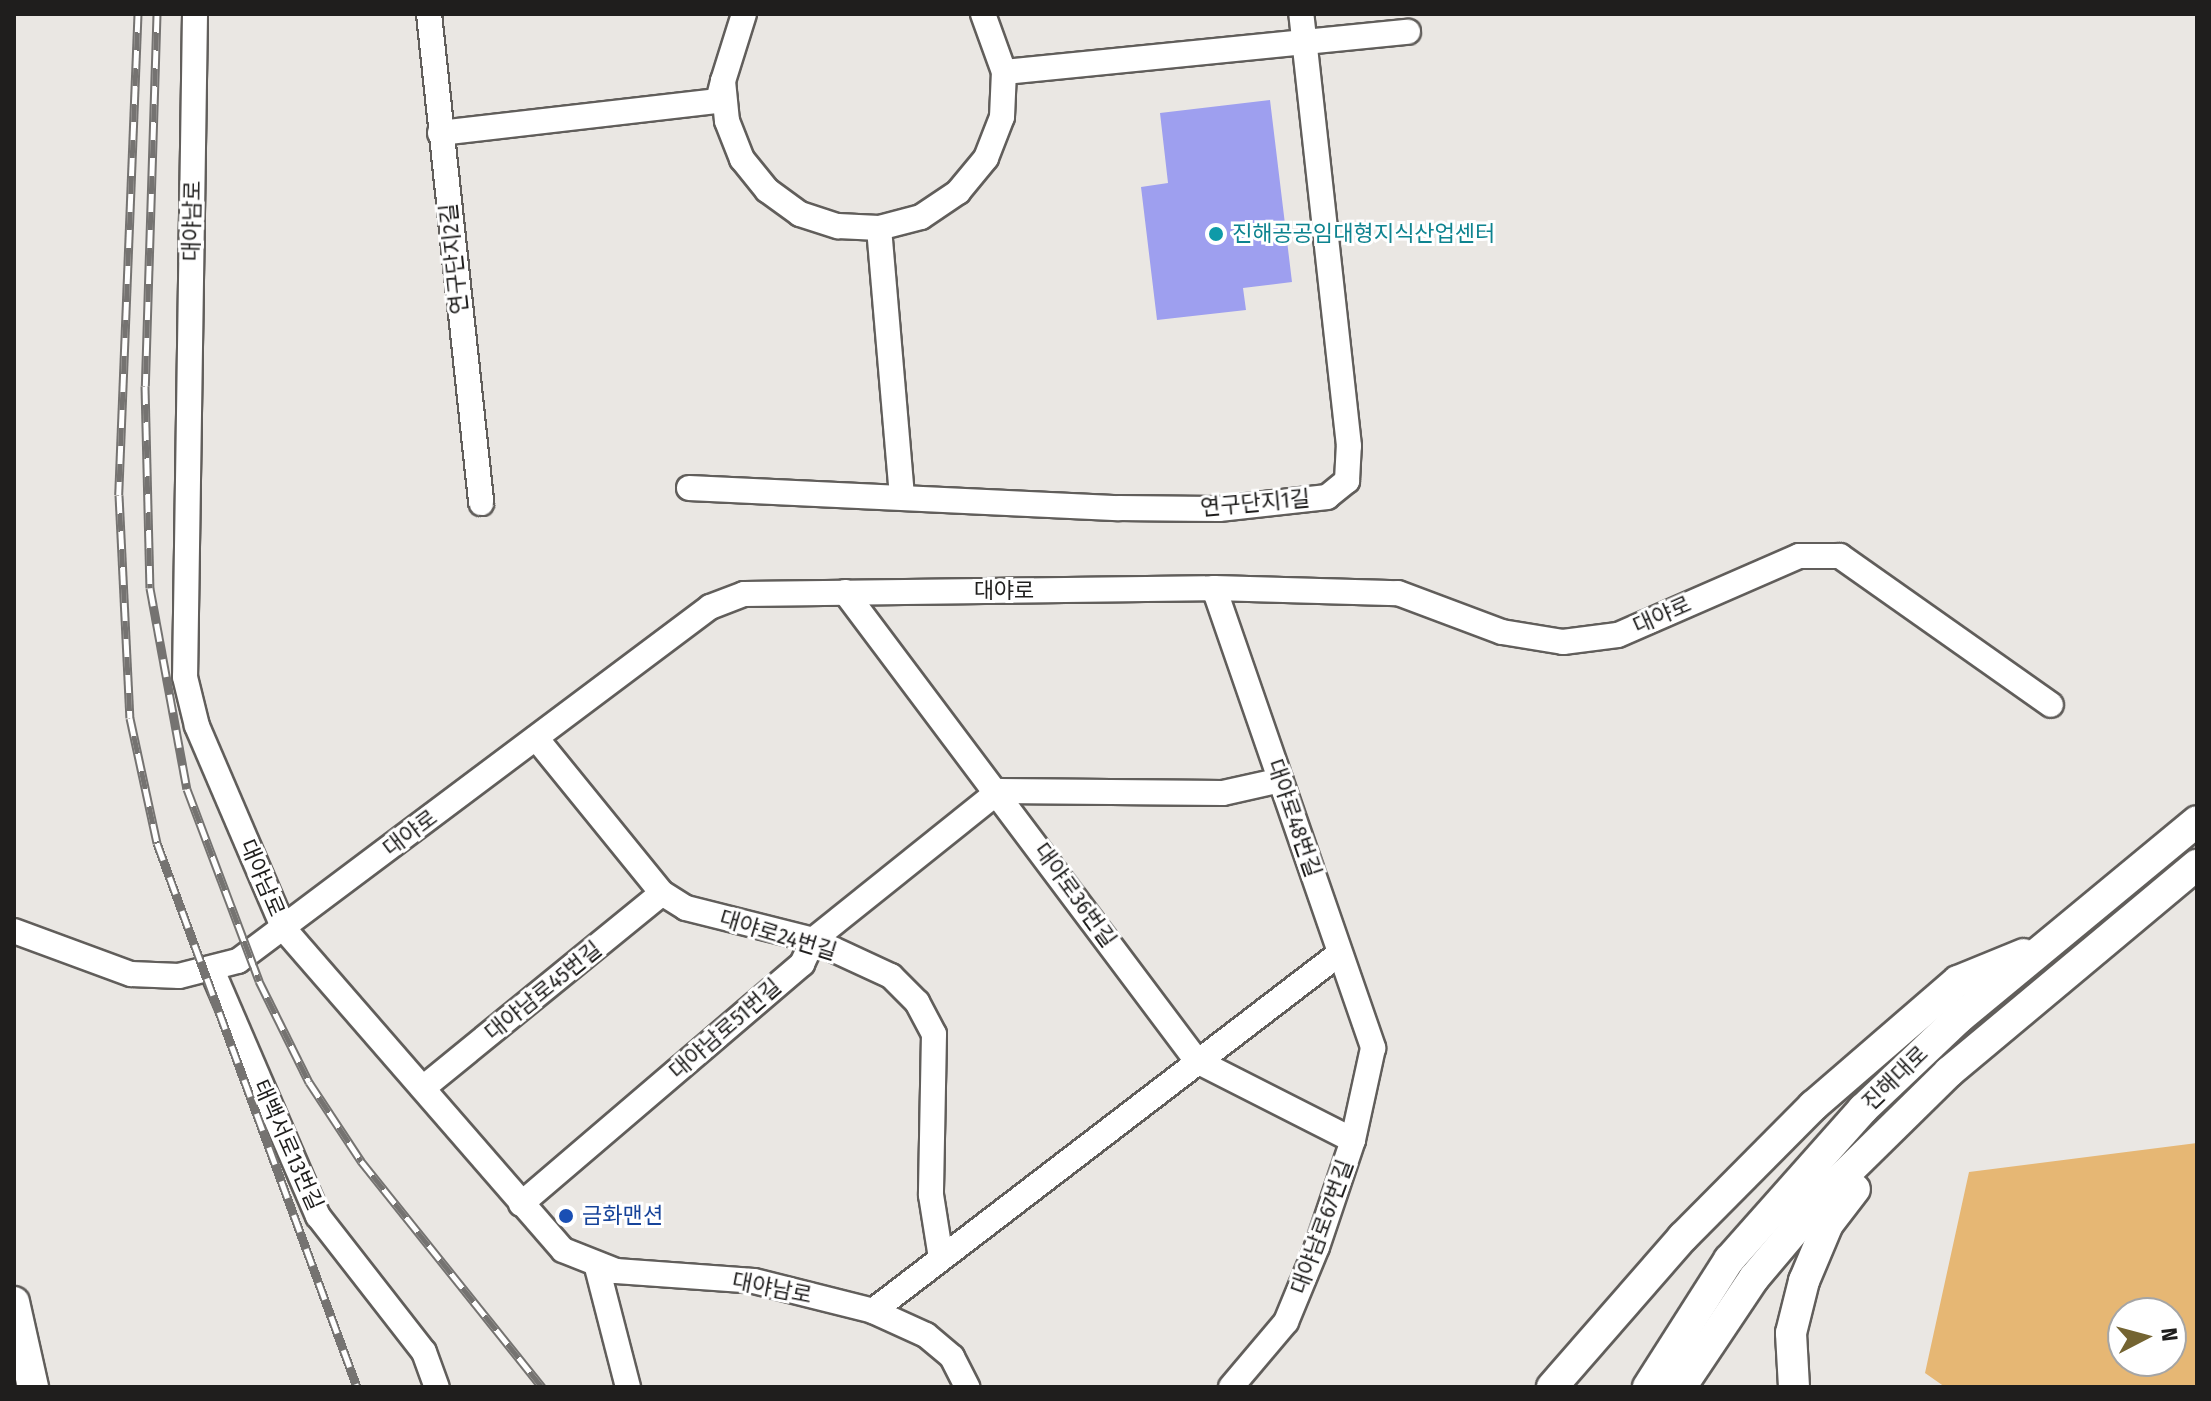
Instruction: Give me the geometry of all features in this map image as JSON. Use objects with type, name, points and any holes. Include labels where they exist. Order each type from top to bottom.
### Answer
[{"type":"main road","name":"진해대로","points":[[1648,1387],[1729,1260],[1802,1172],[1958,1019],[2057,940],[2194,822]]},
{"type":"main road","name":"진해대로","points":[[1681,1387],[1754,1278],[1815,1206],[1949,1072],[2197,865]]},
{"type":"main road","points":[[1552,1387],[1683,1237],[1850,1072],[1958,981],[2057,940]]},
{"type":"main road","points":[[1794,1387],[1791,1333],[1828,1224],[1949,1072]]},
{"type":"main road","points":[[14,1302],[33,1387]]},
{"type":"street","name":"대야남로","points":[[195,14],[185,677],[197,726],[284,929],[563,1250],[597,1267],[754,1281],[873,1311],[926,1335],[952,1357],[967,1387]]},
{"type":"street","name":"연구단지2길","points":[[429,14],[481,503]]},
{"type":"street","points":[[440,133],[718,101],[744,14]]},
{"type":"street","points":[[723,81],[727,121],[742,159],[767,190],[826,222],[879,228],[921,217],[977,170],[1002,117],[1004,72],[983,14]]},
{"type":"street","name":"연구단지1길","points":[[689,488],[1219,509],[1327,497],[1347,481],[1349,446],[1301,14]]},
{"type":"street","points":[[1004,72],[1304,39],[1408,32]]},
{"type":"street","points":[[879,228],[902,496]]},
{"type":"street","name":"대야로","points":[[14,931],[131,974],[212,970],[284,929],[720,601],[765,592],[1214,588],[1398,593],[1502,632],[1563,642],[1618,635],[1799,556],[1840,556],[2051,705]]},
{"type":"street","name":"대야로48번길","points":[[1214,588],[1373,1048]]},
{"type":"street","name":"대야로36번길","points":[[845,592],[999,791],[1197,1061],[1353,1140]]},
{"type":"street","name":"대야로24번길","points":[[536,738],[662,893],[686,908],[813,940],[891,976],[934,1034],[931,1195],[941,1258]]},
{"type":"street","points":[[999,791],[1223,793],[1281,780]]},
{"type":"street","name":"대야남로51번길","points":[[521,1204],[802,964],[813,940],[999,791]]},
{"type":"street","name":"대야남로45번길","points":[[423,1088],[662,893]]},
{"type":"street","points":[[873,1311],[1339,954]]},
{"type":"street","name":"태백서로13번길","points":[[212,970],[318,1216],[424,1352],[437,1387]]},
{"type":"street","name":"대야남로67번길","points":[[1231,1387],[1286,1322],[1353,1140],[1373,1048]]},
{"type":"street","points":[[597,1267],[628,1387]]},
{"type":"shaded area","points":[[2197,1143],[2197,1387],[1945,1387],[1925,1373],[1969,1172]]},
{"type":"building","name":"진해공공임대형지식산업센터","points":[[1270,100],[1292,282],[1243,288],[1246,310],[1157,320],[1141,187],[1168,183],[1160,113]]},
{"type":"railway","points":[[138,14],[119,495],[130,718],[157,843],[357,1387]]},
{"type":"railway","points":[[157,14],[145,386],[150,588],[187,789],[259,981],[309,1082],[361,1161],[542,1387]]},
{"type":"place","name":"진해공공임대형지식산업센터","points":[[1216,234]]},
{"type":"place","name":"금화맨션","points":[[566,1216]]}]
